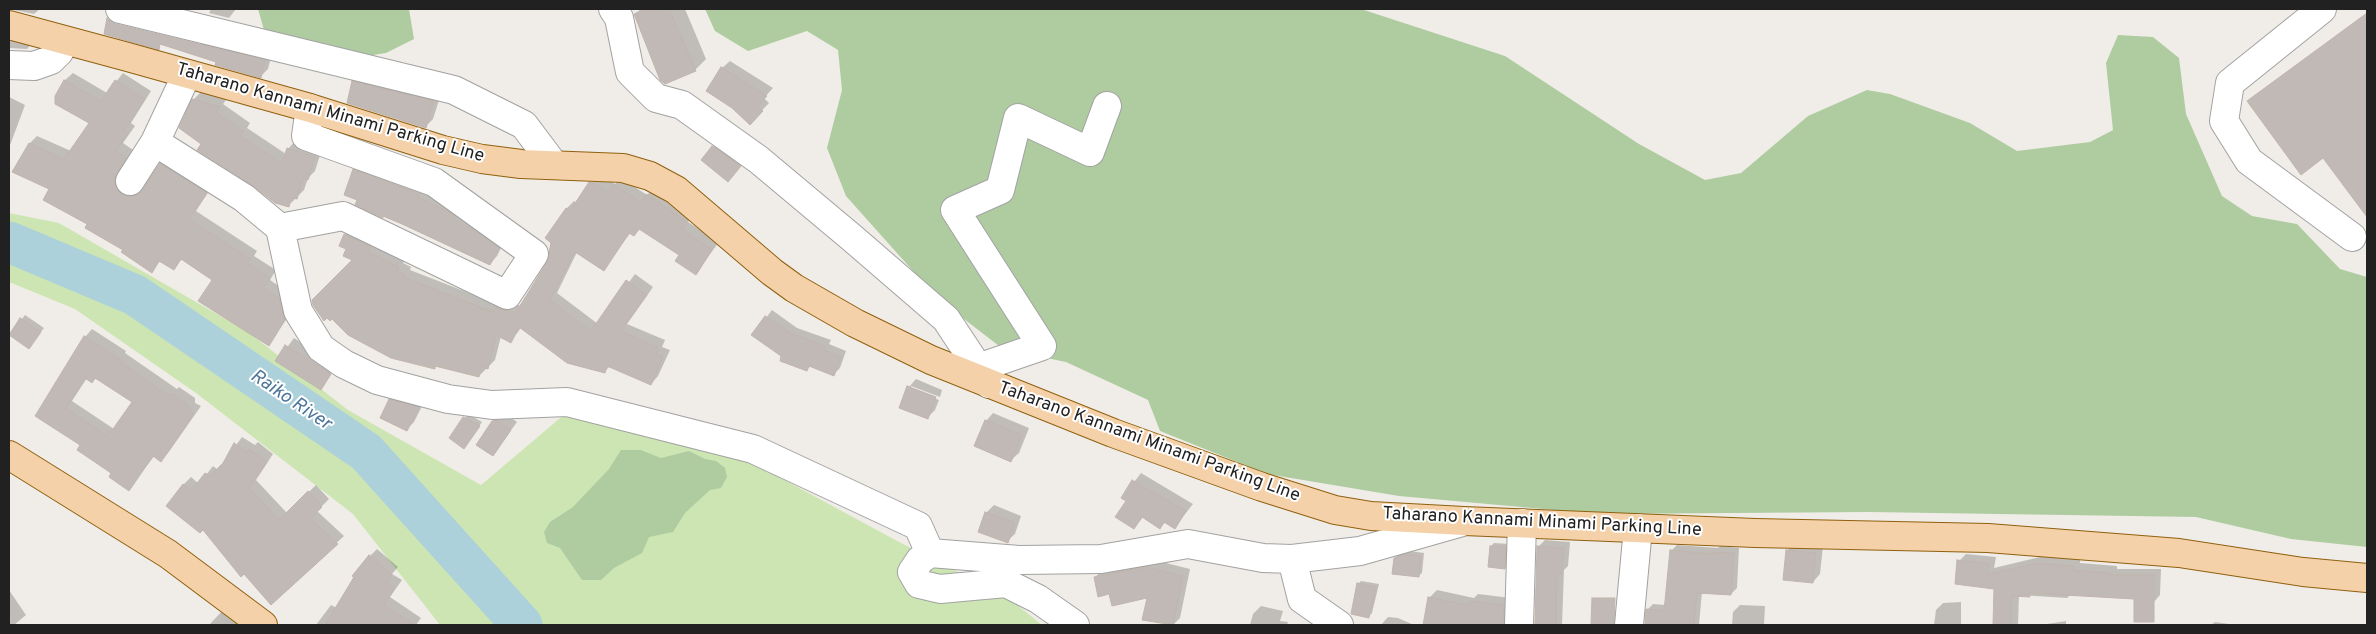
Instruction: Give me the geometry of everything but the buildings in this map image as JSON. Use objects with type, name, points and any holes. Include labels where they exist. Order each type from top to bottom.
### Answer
[{"type":"main road","name":"Taharano Kannami Minami Parking Line","points":[[9,26],[310,108],[443,150],[482,159],[623,168],[650,176],[676,190],[772,272],[794,288],[855,323],[922,356],[984,376],[1113,433],[1262,487],[1335,510],[1371,516],[1464,521],[1988,538],[2179,553],[2303,572],[2367,578]]},
{"type":"main road","points":[[9,455],[168,554],[263,625]]},
{"type":"street","points":[[120,9],[454,90],[524,125],[554,164]]},
{"type":"street","points":[[613,9],[619,18],[630,72],[656,98],[682,105],[758,160],[844,232],[946,319],[984,376],[1042,346],[955,210],[1000,190],[1018,118],[1090,152],[1107,106]]},
{"type":"street","points":[[2322,9],[2230,83],[2224,121],[2249,161],[2352,237]]},
{"type":"street","points":[[9,65],[34,66],[51,60],[59,52],[65,41]]},
{"type":"street","points":[[130,181],[155,142],[187,74]]},
{"type":"street","points":[[280,228],[343,216],[507,295],[534,254],[434,182],[306,136],[310,108]]},
{"type":"street","points":[[155,142],[244,198],[280,228],[298,311],[321,348],[344,364],[377,380],[448,399],[492,405],[567,402],[753,449],[918,526],[930,553]]},
{"type":"street","points":[[1075,625],[1038,599],[1006,583],[940,588],[919,584],[912,572],[920,560],[930,553],[1019,560],[1101,559],[1188,544],[1263,558],[1292,559],[1360,551],[1464,521]]},
{"type":"street","points":[[1519,625],[1522,523]]},
{"type":"street","points":[[1628,625],[1638,528]]},
{"type":"street","points":[[1292,559],[1302,599],[1339,625]]},
{"type":"green space","points":[[258,9],[409,9],[414,39],[386,53],[354,58],[303,39],[264,30]]},
{"type":"green space","points":[[705,9],[1361,9],[1505,56],[1639,144],[1705,180],[1741,173],[1808,116],[1867,90],[1890,94],[1970,123],[2017,151],[2090,142],[2113,130],[2106,63],[2118,35],[2153,37],[2179,58],[2186,114],[2222,196],[2252,216],[2297,224],[2340,269],[2367,277],[2367,547],[2291,539],[2196,517],[1868,512],[1599,514],[1399,496],[1267,474],[1160,431],[1148,400],[1066,362],[1003,349],[938,299],[846,196],[827,148],[842,90],[838,50],[807,31],[748,51],[715,31]]},
{"type":"green space","points":[[9,213],[59,223],[248,332],[348,410],[481,485],[572,408],[753,463],[899,542],[1006,596],[1042,625],[440,625],[353,514],[196,393],[75,309],[9,282]]},
{"type":"green space","points":[[621,450],[641,450],[661,458],[689,451],[705,459],[716,461],[725,468],[727,477],[721,488],[710,490],[685,513],[673,532],[649,537],[642,553],[614,568],[601,580],[582,580],[560,548],[547,543],[544,532],[550,522],[573,507],[609,469]]},
{"type":"waterway","name":"Raiko River","points":[[9,242],[135,295],[366,452],[522,625]]}]
